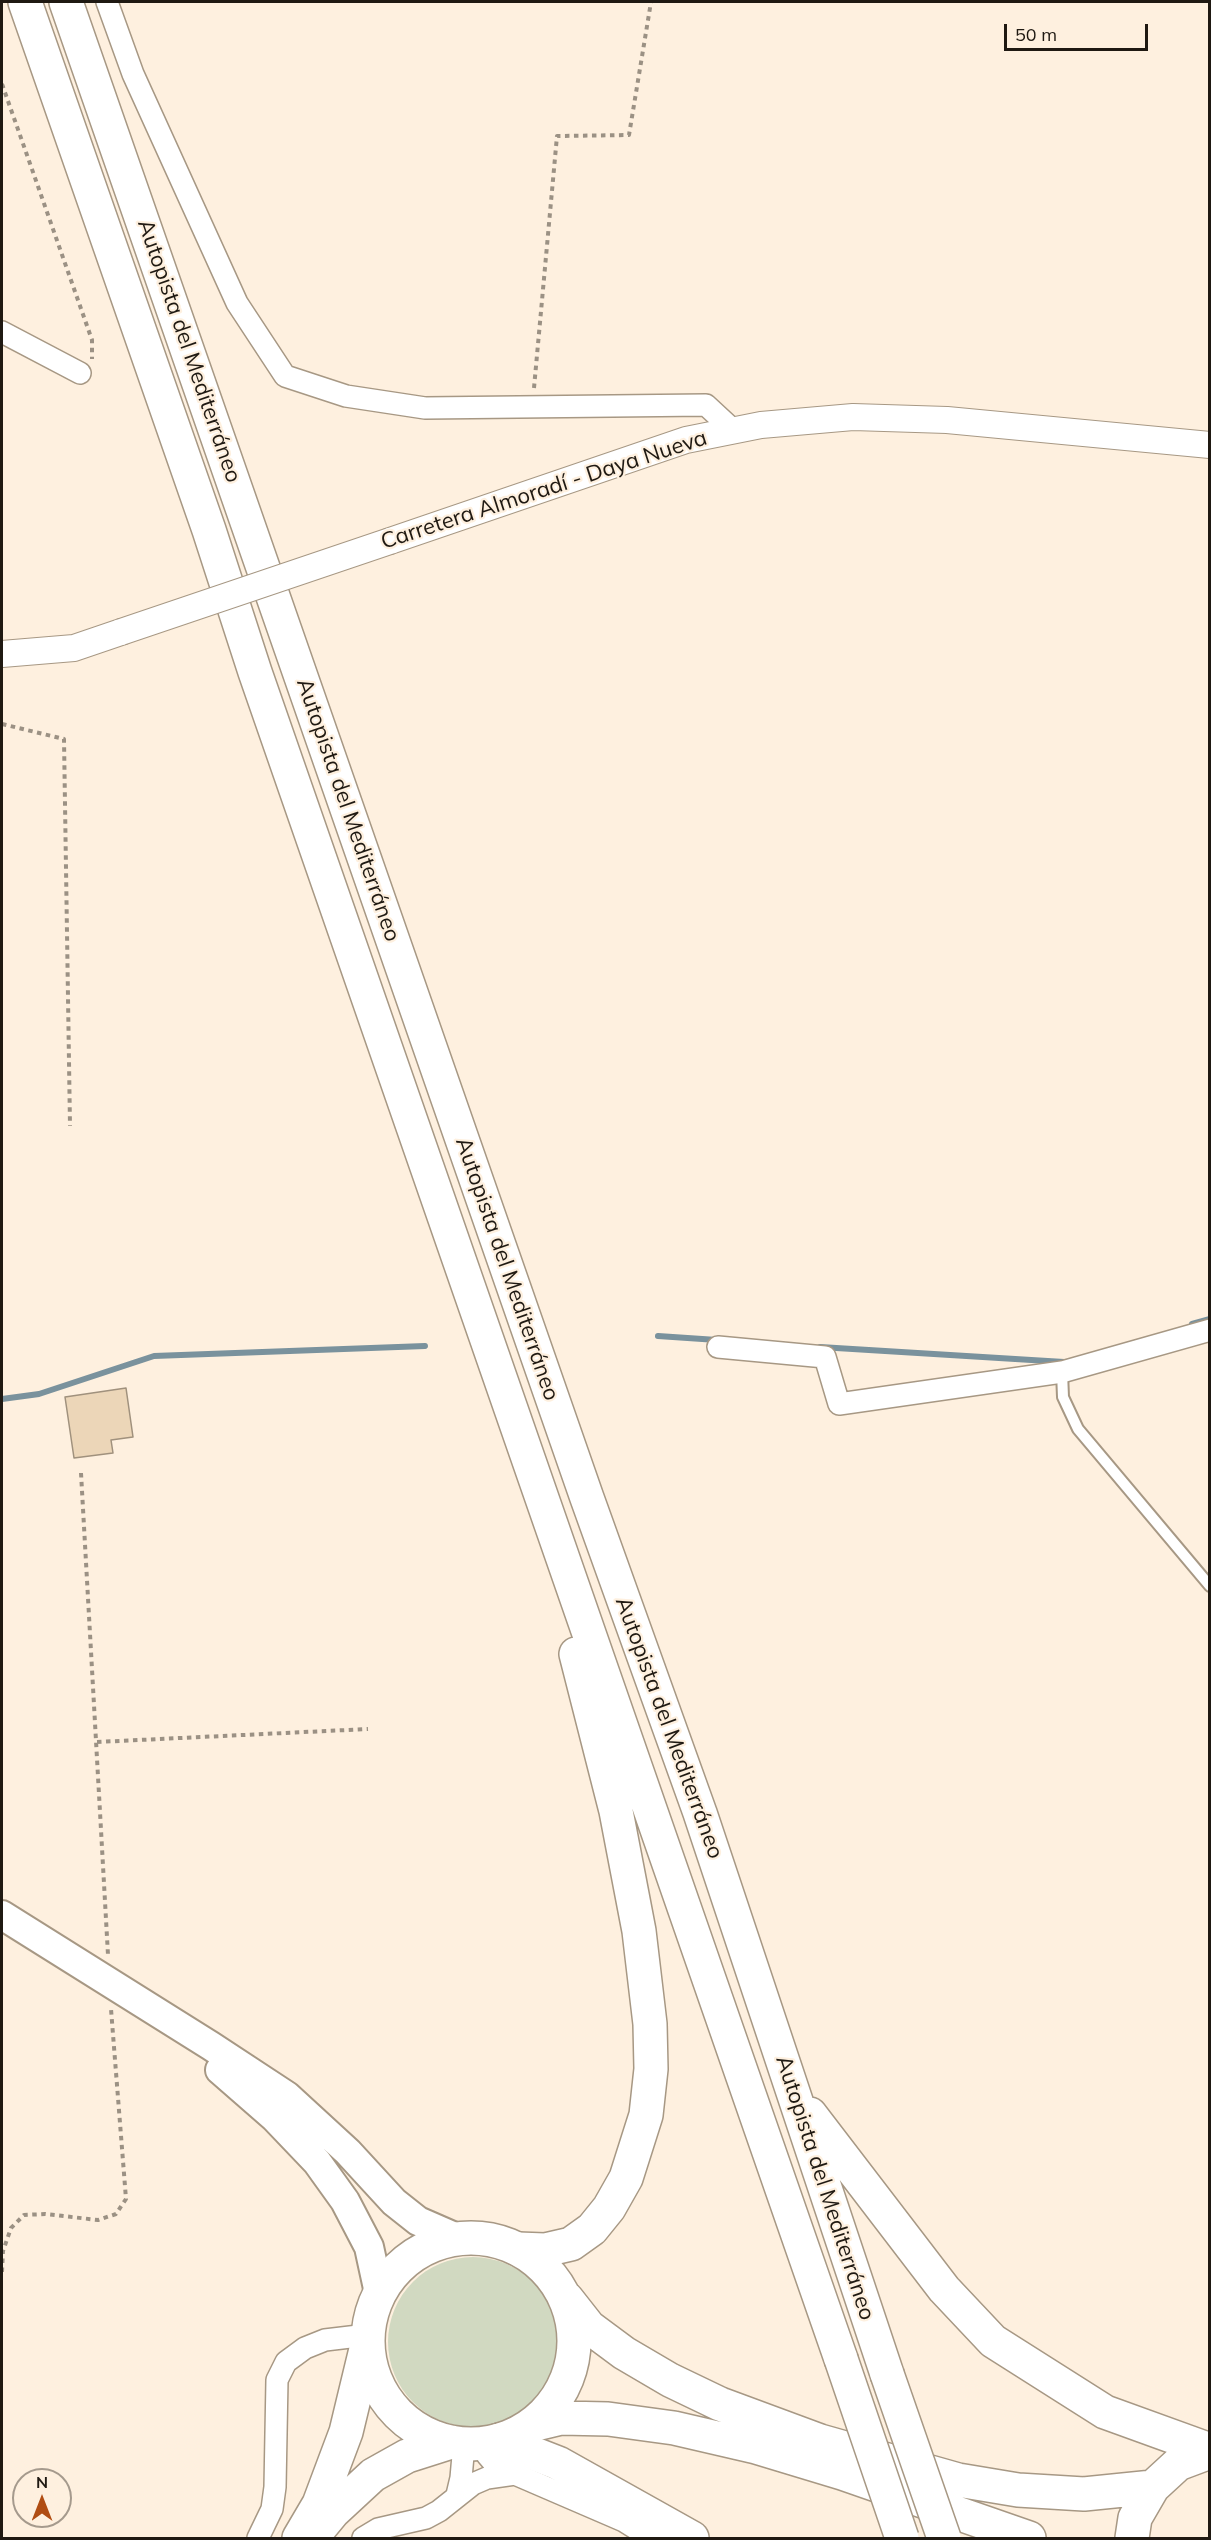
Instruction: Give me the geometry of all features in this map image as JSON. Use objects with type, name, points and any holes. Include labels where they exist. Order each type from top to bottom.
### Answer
[{"type":"main road","name":"Autopista del Mediterráneo","points":[[25,2],[902,2538]]},
{"type":"main road","name":"Autopista del Mediterráneo","points":[[66,2],[587,1498],[700,1813],[944,2538]]},
{"type":"main road","points":[[389,1053],[441,1243],[573,1641],[616,1811],[639,1932],[648,2013],[651,2069],[646,2115],[626,2178],[609,2208],[592,2229],[571,2244],[545,2250],[518,2249]]},
{"type":"main road","points":[[2,1915],[287,2096],[348,2152],[394,2202],[418,2221],[457,2238]]},
{"type":"main road","points":[[103,1981],[228,2076],[275,2118],[316,2162],[345,2201],[369,2247],[379,2293]]},
{"type":"main road","points":[[794,2092],[944,2289],[993,2341],[1105,2412],[1209,2451]]},
{"type":"main road","points":[[299,2538],[319,2504],[346,2432],[371,2313],[379,2293],[399,2266],[425,2248],[457,2238],[488,2239],[518,2249],[544,2267],[589,2327],[624,2352],[670,2380],[720,2403],[820,2441],[958,2480],[1018,2490],[1084,2494],[1153,2487]]},
{"type":"main road","points":[[532,2425],[553,2404],[567,2379],[574,2351],[573,2321],[563,2294]]},
{"type":"main road","points":[[367,2339],[374,2378],[392,2408],[418,2430],[558,2463],[692,2538]]},
{"type":"main road","points":[[311,2538],[333,2512],[373,2475],[407,2456],[477,2445],[532,2425],[561,2418],[608,2419],[674,2428],[756,2447],[939,2506],[1029,2538]]},
{"type":"main road","points":[[1132,2538],[1135,2518],[1153,2487],[1178,2464],[1209,2451]]},
{"type":"street","points":[[107,2],[133,74],[237,303],[285,375],[346,396],[425,408],[706,405],[733,430]]},
{"type":"street","points":[[2,332],[80,373]]},
{"type":"street","name":"Carretera Almoradí - Daya Nueva","points":[[2,654],[74,648],[686,440],[761,425],[865,417],[947,420],[1209,445]]},
{"type":"street","points":[[718,1347],[825,1357],[839,1404],[1062,1372],[1209,1330]]},
{"type":"street","points":[[258,2538],[272,2509],[275,2487],[277,2380],[286,2362],[305,2348],[325,2340],[367,2339]]},
{"type":"street","points":[[465,2490],[461,2478],[477,2445],[493,2462],[515,2474],[624,2521],[651,2538]]},
{"type":"street","points":[[363,2538],[378,2529],[426,2518],[439,2511],[465,2490],[487,2478],[515,2474]]},
{"type":"lane","points":[[1062,1372],[1063,1397],[1078,1429],[1209,1586]]},
{"type":"path","points":[[532,407],[556,136],[629,135],[651,2]]},
{"type":"path","points":[[2,84],[92,340],[92,359],[80,373]]},
{"type":"path","points":[[2,724],[64,739],[70,1126]]},
{"type":"path","points":[[2,2272],[3,2250],[11,2228],[24,2216],[45,2214],[98,2220],[116,2214],[126,2199],[103,1981],[97,1742],[81,1473]]},
{"type":"path","points":[[97,1742],[368,1729]]},
{"type":"green space","points":[[473,2257],[505,2264],[533,2282],[551,2310],[558,2342],[551,2374],[533,2402],[505,2420],[473,2427],[441,2420],[413,2402],[395,2374],[388,2342],[395,2310],[413,2282],[441,2264]]},
{"type":"building","points":[[126,1388],[133,1437],[111,1440],[113,1453],[74,1458],[65,1397]]},
{"type":"waterway","points":[[1192,1324],[1210,1319]]},
{"type":"waterway","points":[[658,1336],[717,1340]]},
{"type":"waterway","points":[[2,1399],[39,1394],[154,1356],[425,1346]]},
{"type":"waterway","points":[[820,1347],[1064,1362]]}]
